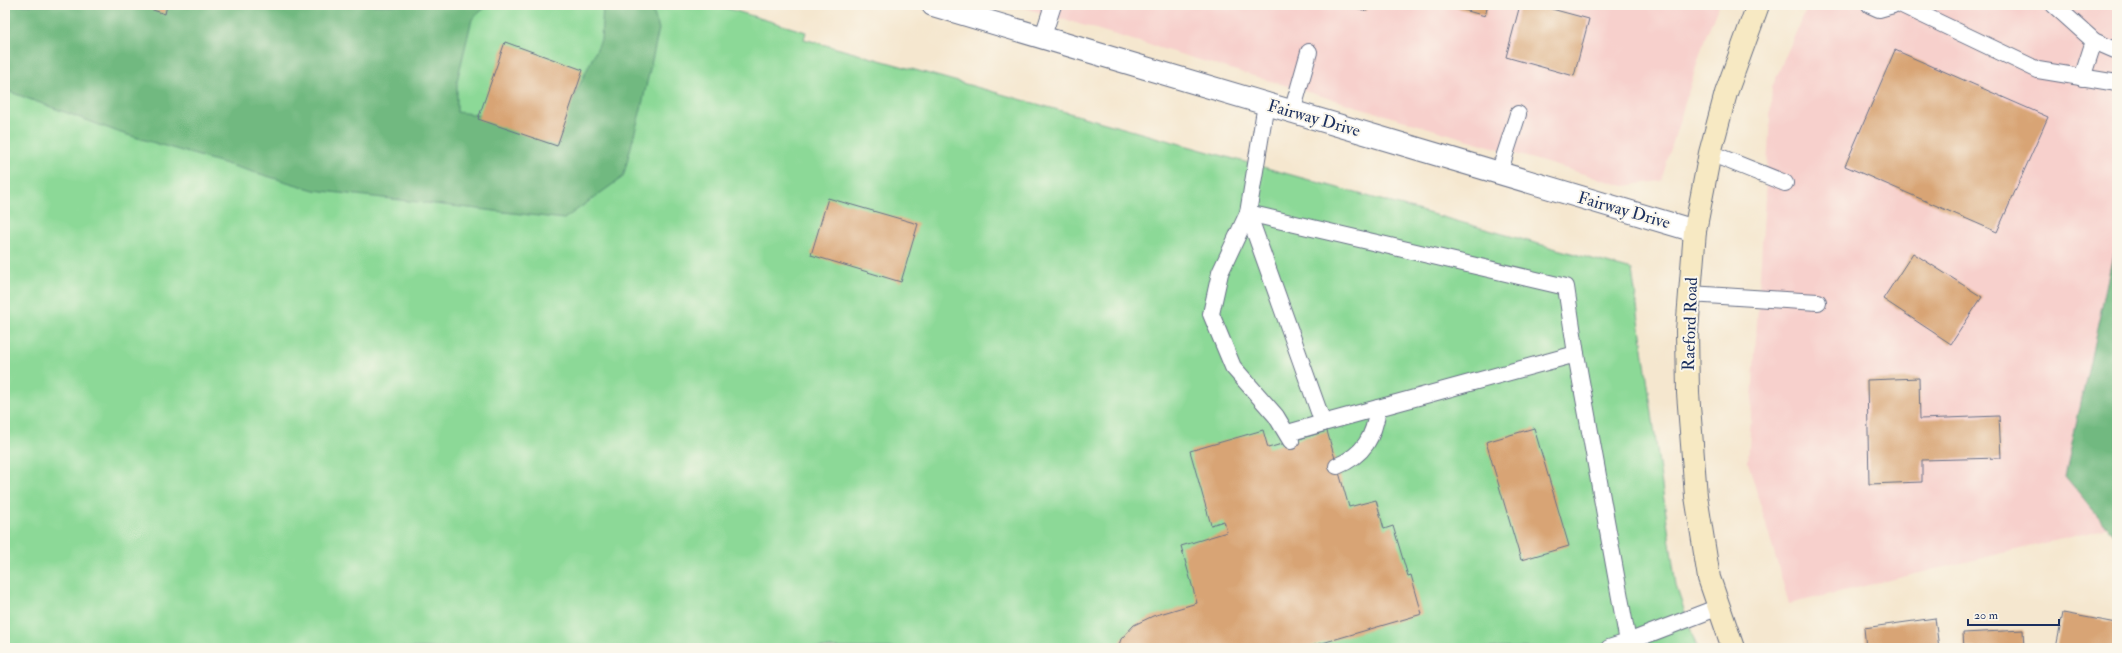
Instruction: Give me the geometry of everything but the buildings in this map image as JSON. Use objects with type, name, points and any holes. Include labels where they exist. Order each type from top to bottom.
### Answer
[{"type":"main road","name":"Raeford Road","points":[[1733,648],[1709,578],[1696,496],[1688,393],[1687,331],[1695,231],[1710,153],[1726,93],[1758,5]]},
{"type":"street","name":"Fairway Drive","points":[[933,5],[1042,39],[1695,231]]},
{"type":"lane","points":[[1042,39],[1052,5]]},
{"type":"lane","points":[[1870,5],[1879,9],[1893,5]]},
{"type":"lane","points":[[1902,5],[2038,70],[2117,83]]},
{"type":"lane","points":[[2054,5],[2094,41],[2117,51]]},
{"type":"lane","points":[[2082,78],[2094,41]]},
{"type":"lane","points":[[1292,112],[1308,52]]},
{"type":"lane","points":[[1266,104],[1248,213],[1220,273],[1211,314],[1233,367],[1276,416],[1289,437],[1323,423],[1576,354]]},
{"type":"lane","points":[[1499,173],[1518,114]]},
{"type":"lane","points":[[1710,153],[1785,183]]},
{"type":"lane","points":[[1248,213],[1566,287],[1576,354],[1628,642]]},
{"type":"lane","points":[[1248,213],[1323,423]]},
{"type":"lane","points":[[1690,294],[1818,302]]},
{"type":"lane","points":[[1337,466],[1352,460],[1367,444],[1375,428],[1378,408]]},
{"type":"lane","points":[[1609,648],[1719,607]]},
{"type":"shaded area","points":[[1015,5],[1719,5],[1705,38],[1661,181],[1624,186]]},
{"type":"shaded area","points":[[1808,5],[2117,5],[2117,241],[2086,376],[2117,526],[1789,604],[1748,462],[1772,87]]},
{"type":"green space","points":[[5,5],[716,5],[806,32],[804,39],[1632,270],[1676,586],[1697,648],[5,648]]},
{"type":"green space","points":[[5,5],[488,5],[472,19],[457,81],[457,112],[545,124],[573,99],[601,40],[603,5],[651,5],[659,29],[641,109],[623,177],[564,219],[314,190],[121,133],[5,90]]},
{"type":"green space","points":[[2115,246],[2117,246],[2117,539],[2065,476]]}]
